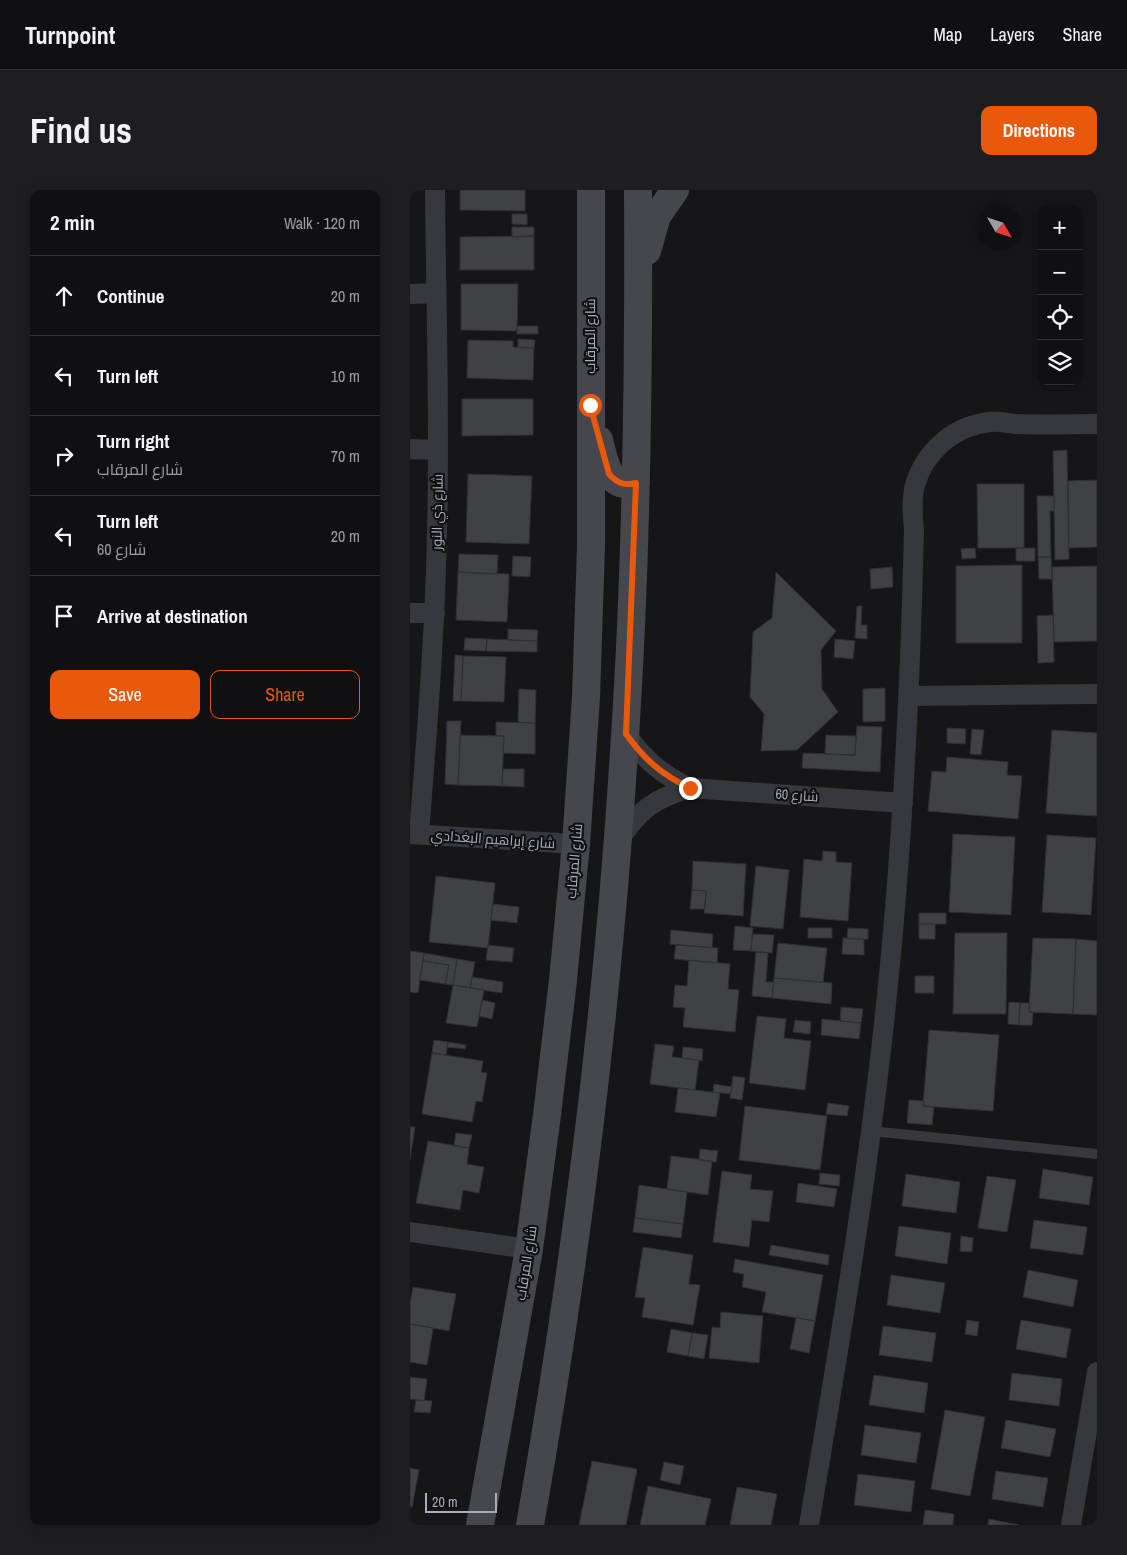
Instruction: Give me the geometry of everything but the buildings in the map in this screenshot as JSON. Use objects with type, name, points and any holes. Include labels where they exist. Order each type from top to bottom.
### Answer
[{"type":"main road","name":"شارع المرقاب","points":[[477,1520],[507,1380],[548,1115],[576,844],[586,697],[591,547],[591,190]]},
{"type":"main road","points":[[530,1525],[567,1294],[588,1144],[618,842],[626,734],[636,483],[639,310],[638,190]]},
{"type":"main road","points":[[639,310],[648,244],[657,216],[676,190]]},
{"type":"main road","points":[[590,405],[609,474],[621,484],[630,485],[636,483]]},
{"type":"street","name":"شارع ذي النور","points":[[415,834],[428,724],[434,614],[438,450],[434,190]]},
{"type":"street","points":[[410,294],[436,293]]},
{"type":"street","points":[[809,1525],[855,1247],[872,1131],[884,1022],[903,802],[909,696],[914,532],[912,508],[915,487],[922,467],[935,449],[951,435],[970,426],[991,421],[1016,424],[1097,424]]},
{"type":"street","points":[[410,449],[438,450]]},
{"type":"street","points":[[410,613],[434,614]]},
{"type":"street","points":[[909,696],[1097,694]]},
{"type":"street","name":"شارع 60","points":[[626,734],[638,751],[653,766],[670,779],[690,788],[903,802]]},
{"type":"street","name":"شارع 60","points":[[618,842],[631,823],[647,807],[667,795],[690,788]]},
{"type":"street","name":"شارع إبراهيم البغدادي","points":[[415,834],[576,844]]},
{"type":"street","points":[[410,1232],[528,1249]]},
{"type":"street","points":[[1071,1525],[1097,1372]]},
{"type":"lane","points":[[872,1131],[1097,1154]]},
{"type":"route","points":[[590,405],[609,474],[621,484],[630,485],[636,483],[626,734],[638,751],[653,766],[670,779],[690,788]]}]
